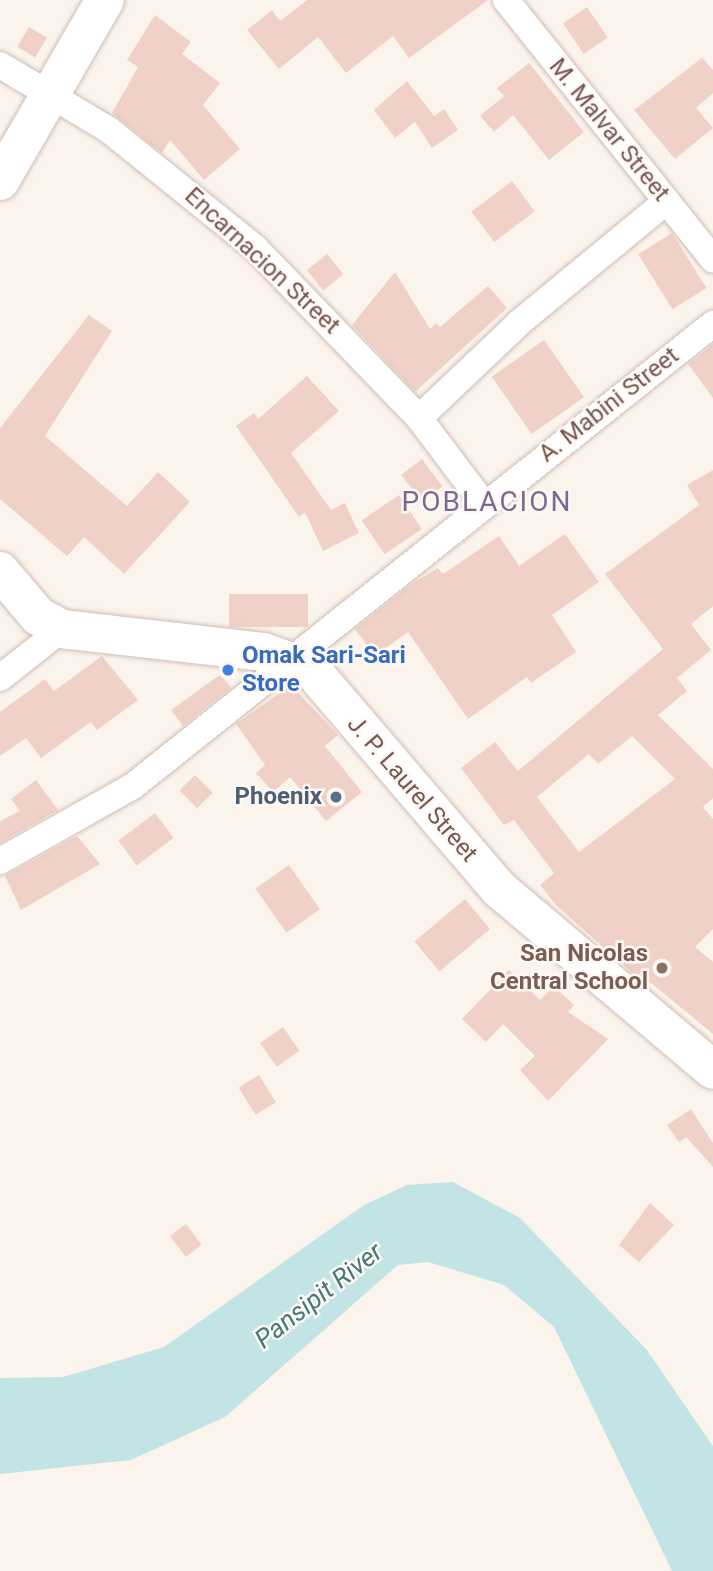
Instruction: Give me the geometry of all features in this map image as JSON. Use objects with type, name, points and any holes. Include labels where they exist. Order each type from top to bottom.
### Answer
[{"type":"main road","points":[[0,181],[54,95],[105,0]]},
{"type":"main road","name":"J. P. Laurel Street","points":[[0,571],[38,616],[62,629],[263,652],[311,669],[499,889],[713,1070]]},
{"type":"street","name":"M. Malvar Street","points":[[506,0],[713,259]]},
{"type":"street","name":"Encarnacion Street","points":[[0,65],[54,95],[173,178],[255,248],[419,418],[483,503]]},
{"type":"street","points":[[419,418],[520,322],[667,201]]},
{"type":"street","name":"A. Mabini Street","points":[[0,861],[133,786],[292,661],[483,503],[713,324]]},
{"type":"street","points":[[0,678],[62,629]]},
{"type":"water","name":"Pansipit River","points":[[453,1182],[520,1218],[646,1349],[713,1446],[713,1571],[672,1571],[554,1327],[504,1285],[428,1262],[398,1265],[225,1417],[131,1460],[0,1474],[0,1378],[63,1377],[164,1347],[364,1205],[407,1185]]},
{"type":"building","points":[[307,0],[488,0],[409,58],[393,36],[346,73],[318,37],[279,69],[247,30],[272,10],[280,21]]},
{"type":"building","points":[[587,7],[608,38],[584,54],[563,23]]},
{"type":"building","points":[[155,15],[191,42],[182,54],[220,83],[203,105],[240,149],[204,180],[170,140],[162,153],[112,113],[138,67],[127,60]]},
{"type":"building","points":[[29,27],[47,38],[35,58],[17,47]]},
{"type":"building","points":[[702,58],[713,70],[713,93],[696,108],[713,128],[675,159],[634,110]]},
{"type":"building","points":[[529,63],[584,132],[549,160],[513,115],[494,132],[480,116],[504,96],[497,88]]},
{"type":"building","points":[[407,81],[434,116],[444,109],[458,130],[432,148],[415,122],[395,138],[374,110]]},
{"type":"building","points":[[512,181],[535,211],[494,242],[471,212]]},
{"type":"building","points":[[672,233],[706,288],[673,309],[638,254]]},
{"type":"building","points":[[327,254],[343,274],[323,291],[307,270]]},
{"type":"building","points":[[395,272],[430,329],[436,323],[440,327],[488,286],[507,308],[415,392],[352,325]]},
{"type":"building","points":[[89,315],[112,331],[45,436],[127,506],[158,472],[190,502],[124,574],[84,537],[67,556],[0,499],[0,428]]},
{"type":"building","points":[[544,340],[584,397],[532,434],[492,377]]},
{"type":"building","points":[[713,344],[713,398],[688,364]]},
{"type":"building","points":[[307,376],[339,411],[291,453],[331,510],[345,503],[359,533],[323,551],[305,512],[299,517],[236,426],[254,413],[258,419]]},
{"type":"building","points":[[422,459],[442,486],[422,502],[401,475]]},
{"type":"building","points":[[713,470],[713,606],[691,624],[711,650],[677,678],[687,691],[658,715],[713,769],[713,798],[703,807],[713,819],[713,929],[695,947],[713,962],[713,1034],[650,982],[647,986],[556,905],[540,885],[554,873],[514,820],[504,825],[461,768],[495,742],[518,771],[663,649],[605,574],[699,505],[687,485]],"holes":[[[632,736],[675,779],[579,852],[537,797],[589,754],[598,764]]]},
{"type":"building","points":[[399,495],[422,529],[385,554],[362,520]]},
{"type":"building","points":[[565,534],[599,582],[552,615],[576,652],[531,683],[527,677],[468,719],[408,632],[375,656],[355,629],[410,585],[438,568],[443,574],[499,536],[519,566]]},
{"type":"building","points":[[229,594],[308,594],[308,627],[229,627]]},
{"type":"building","points":[[102,656],[138,700],[97,730],[91,722],[41,758],[26,738],[0,756],[0,712],[45,679],[54,691]]},
{"type":"building","points":[[221,674],[231,688],[183,726],[171,710]]},
{"type":"building","points":[[291,685],[338,735],[325,746],[362,792],[326,821],[290,777],[273,792],[256,773],[265,765],[236,724]]},
{"type":"building","points":[[195,775],[213,793],[197,808],[179,791]]},
{"type":"building","points":[[36,780],[58,810],[0,843],[0,821],[20,811],[11,799]]},
{"type":"building","points":[[155,813],[174,838],[137,865],[118,841]]},
{"type":"building","points":[[77,836],[100,864],[21,910],[5,876]]},
{"type":"building","points":[[289,865],[320,909],[286,933],[255,889]]},
{"type":"building","points":[[465,899],[490,929],[440,971],[414,941]]},
{"type":"building","points":[[509,970],[540,1000],[554,986],[574,1005],[568,1012],[608,1039],[548,1101],[520,1070],[535,1056],[503,1024],[486,1042],[462,1019]]},
{"type":"building","points":[[283,1027],[300,1051],[277,1067],[260,1043]]},
{"type":"building","points":[[259,1075],[276,1102],[256,1115],[239,1088]]},
{"type":"building","points":[[691,1109],[713,1143],[713,1167],[686,1137],[679,1142],[667,1125]]},
{"type":"building","points":[[650,1203],[674,1225],[639,1262],[619,1245]]},
{"type":"building","points":[[186,1224],[202,1245],[186,1257],[170,1236]]},
{"type":"place","name":"Omak Sari-Sari Store","points":[[228,670]]},
{"type":"place","name":"Phoenix","points":[[336,797]]},
{"type":"place","name":"San Nicolas Central School","points":[[662,968]]},
{"type":"district","name":"POBLACION","points":[[487,502]]}]
